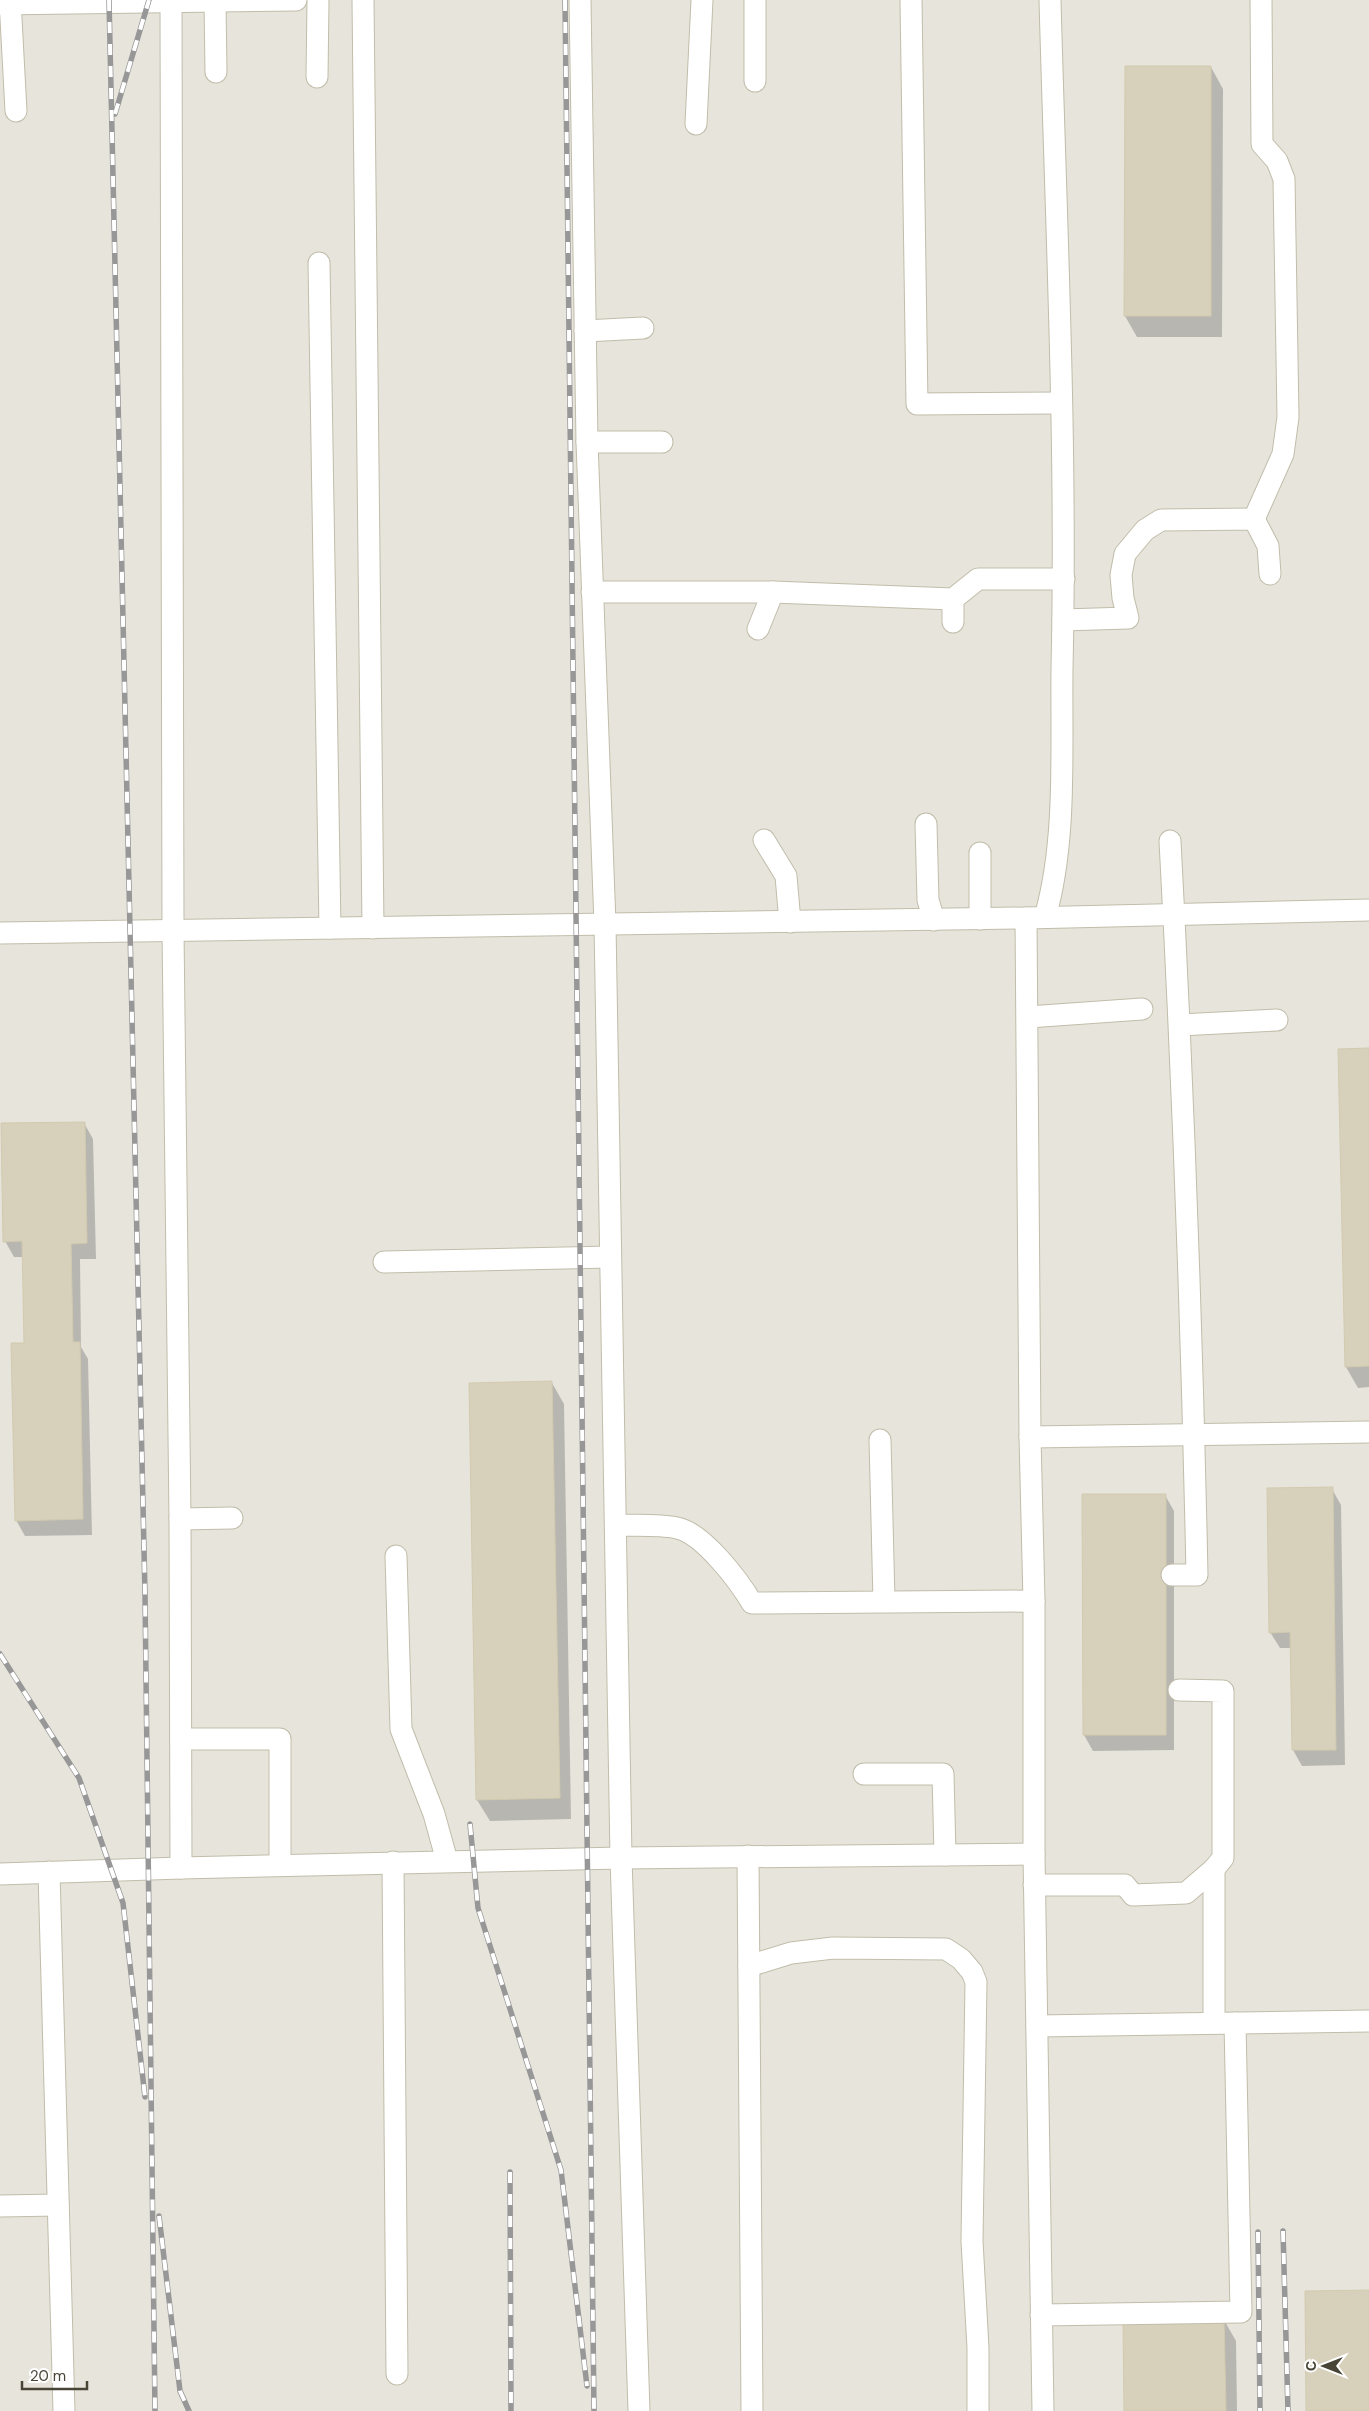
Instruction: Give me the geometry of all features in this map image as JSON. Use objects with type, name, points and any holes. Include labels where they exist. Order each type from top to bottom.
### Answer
[{"type":"lane","points":[[16,111],[8,3],[296,0]]},
{"type":"lane","points":[[317,77],[318,0]]},
{"type":"lane","points":[[363,0],[374,928]]},
{"type":"lane","points":[[580,0],[587,442],[605,924],[621,1858],[639,2411]]},
{"type":"lane","points":[[696,124],[702,0]]},
{"type":"lane","points":[[755,0],[755,81]]},
{"type":"lane","points":[[911,0],[917,404],[1060,403]]},
{"type":"lane","points":[[1043,2411],[1034,1886],[1034,1601],[1030,1437],[1028,1017],[1036,918],[1054,886],[1059,840],[1064,579],[1050,0]]},
{"type":"lane","points":[[1254,519],[1283,454],[1288,418],[1284,179],[1277,161],[1262,144],[1261,0]]},
{"type":"lane","points":[[171,1],[173,930],[180,1519],[181,1868]]},
{"type":"lane","points":[[215,2],[216,72]]},
{"type":"lane","points":[[319,263],[330,928]]},
{"type":"lane","points":[[585,332],[643,328]]},
{"type":"lane","points":[[587,442],[662,442]]},
{"type":"lane","points":[[1254,519],[1268,546],[1270,574]]},
{"type":"lane","points":[[1063,620],[1128,618],[1123,598],[1121,575],[1125,554],[1145,530],[1161,520],[1254,519]]},
{"type":"lane","points":[[592,592],[773,592],[953,600],[978,579],[1064,579]]},
{"type":"lane","points":[[758,629],[773,592]]},
{"type":"lane","points":[[953,600],[953,622]]},
{"type":"lane","points":[[926,824],[928,900],[934,920]]},
{"type":"lane","points":[[764,840],[786,876],[790,922]]},
{"type":"lane","points":[[1170,841],[1180,1026],[1194,1434],[1196,1575],[1172,1575]]},
{"type":"lane","points":[[980,853],[980,919]]},
{"type":"lane","points":[[0,933],[934,920],[1369,910]]},
{"type":"lane","points":[[1028,1017],[1142,1009]]},
{"type":"lane","points":[[1180,1026],[1277,1020]]},
{"type":"lane","points":[[384,1262],[610,1257]]},
{"type":"lane","points":[[1030,1437],[1369,1432]]},
{"type":"lane","points":[[880,1440],[884,1600]]},
{"type":"lane","points":[[180,1519],[232,1518]]},
{"type":"lane","points":[[616,1525],[679,1528],[694,1537],[717,1556],[740,1582],[752,1603],[884,1600],[1034,1601]]},
{"type":"lane","points":[[396,1556],[401,1728],[434,1814],[447,1861]]},
{"type":"lane","points":[[1034,1886],[1125,1886],[1133,1895],[1186,1893],[1214,1869],[1223,1858],[1223,1691],[1180,1690]]},
{"type":"lane","points":[[181,1739],[280,1739],[280,1864]]},
{"type":"lane","points":[[864,1774],[943,1774],[945,1855]]},
{"type":"lane","points":[[0,1874],[280,1864],[748,1856],[1034,1854]]},
{"type":"lane","points":[[748,1856],[752,2411]]},
{"type":"lane","points":[[393,1862],[397,2374]]},
{"type":"lane","points":[[1214,1869],[1214,2023]]},
{"type":"lane","points":[[49,1872],[64,2411]]},
{"type":"lane","points":[[749,1966],[791,1953],[872,1947],[946,1949],[961,1959],[972,1972],[976,1982],[972,2241],[978,2348],[978,2411]]},
{"type":"lane","points":[[1036,2026],[1369,2021]]},
{"type":"lane","points":[[1041,2315],[1241,2312],[1235,2023]]},
{"type":"lane","points":[[0,2206],[58,2205]]},
{"type":"shaded area","points":[[0,0],[1369,0],[1369,2411],[0,2411]]},
{"type":"building","points":[[1125,66],[1211,66],[1211,316],[1124,316]]},
{"type":"building","points":[[1369,1048],[1369,1366],[1345,1367],[1338,1049]]},
{"type":"building","points":[[85,1122],[87,1243],[71,1244],[73,1342],[80,1342],[83,1519],[15,1521],[11,1343],[24,1343],[22,1241],[3,1242],[1,1123]]},
{"type":"building","points":[[552,1381],[560,1798],[476,1800],[469,1383]]},
{"type":"building","points":[[1333,1487],[1336,1750],[1292,1750],[1290,1632],[1269,1633],[1267,1488]]},
{"type":"building","points":[[1082,1494],[1166,1494],[1166,1735],[1083,1735]]},
{"type":"building","points":[[1369,2290],[1369,2411],[1306,2411],[1305,2291]]},
{"type":"building","points":[[1224,2319],[1226,2411],[1124,2411],[1123,2320]]},
{"type":"railway","points":[[109,0],[145,1594],[155,2411]]},
{"type":"railway","points":[[115,114],[149,0]]},
{"type":"railway","points":[[565,0],[594,2411]]},
{"type":"railway","points":[[0,1654],[79,1778],[123,1903],[145,2097]]},
{"type":"railway","points":[[470,1824],[478,1908],[561,2170],[587,2386]]},
{"type":"railway","points":[[510,2172],[511,2411]]},
{"type":"railway","points":[[159,2216],[180,2391],[189,2411]]},
{"type":"railway","points":[[1283,2231],[1288,2411]]},
{"type":"railway","points":[[1258,2232],[1260,2411]]}]
